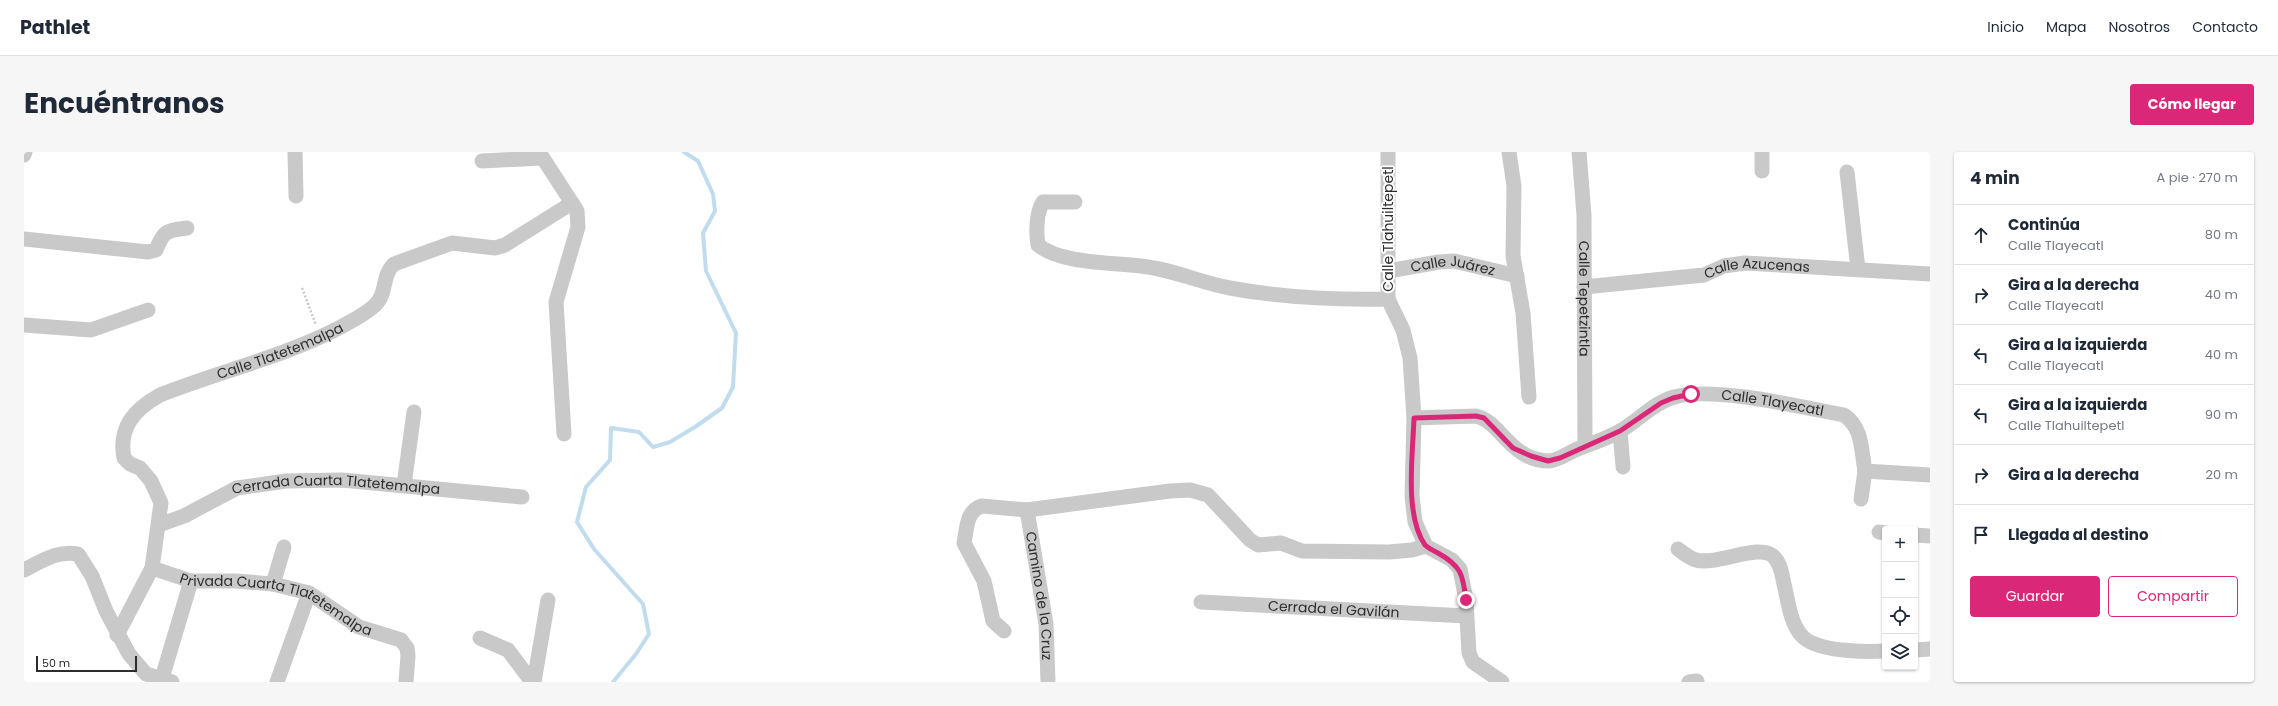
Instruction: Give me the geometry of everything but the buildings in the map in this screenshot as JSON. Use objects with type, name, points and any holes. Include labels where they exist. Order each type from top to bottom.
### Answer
[{"type":"street","points":[[295,152],[296,196]]},
{"type":"street","name":"Calle Tlahuiltepetl","points":[[1388,152],[1388,300],[1403,330],[1410,358],[1414,418],[1412,496],[1416,522],[1426,546]]},
{"type":"street","name":"Calle Juárez","points":[[1510,152],[1514,186],[1513,256],[1523,313],[1529,397]]},
{"type":"street","name":"Calle Tepetzintla","points":[[1579,152],[1584,215],[1586,446]]},
{"type":"street","points":[[1762,152],[1762,172]]},
{"type":"street","points":[[482,161],[540,155],[577,211],[578,227],[556,302],[564,434]]},
{"type":"street","points":[[1847,172],[1858,268]]},
{"type":"street","points":[[1075,202],[1049,201],[1043,202],[1040,207],[1037,236],[1038,245],[1046,251],[1089,261],[1148,267],[1229,288],[1287,298],[1388,300]]},
{"type":"street","name":"Calle Tlatetemalpa","points":[[117,635],[152,568],[159,525],[161,502],[151,481],[140,468],[130,464],[124,458],[122,435],[136,413],[146,403],[160,395],[320,337],[374,306],[383,296],[388,269],[394,264],[452,243],[495,248],[505,245],[572,203]]},
{"type":"street","points":[[24,239],[148,252],[156,250],[162,235],[167,230],[187,228]]},
{"type":"street","name":"Calle Juárez","points":[[1388,271],[1438,262],[1454,261],[1517,276]]},
{"type":"street","name":"Calle Azucenas","points":[[1584,287],[1704,275],[1724,266],[1745,263],[1858,268],[1930,274]]},
{"type":"street","points":[[24,325],[91,330],[148,310]]},
{"type":"street","name":"Calle Tlayecatl","points":[[1414,418],[1476,416],[1484,418],[1513,448],[1531,456],[1548,461],[1560,458],[1620,431],[1661,403],[1673,398],[1691,394],[1722,394],[1844,415],[1854,422],[1857,429],[1865,470],[1861,499]]},
{"type":"street","points":[[404,485],[414,412]]},
{"type":"street","points":[[1620,431],[1623,467]]},
{"type":"street","points":[[1865,470],[1930,475]]},
{"type":"street","name":"Cerrada Cuarta Tlatetemalpa","points":[[159,525],[184,516],[237,488],[286,481],[342,480],[522,497]]},
{"type":"street","points":[[1004,632],[993,621],[984,581],[964,543],[970,513],[975,508],[982,506],[1027,510],[1170,491],[1190,490],[1208,495],[1250,540],[1258,544],[1280,543],[1302,551],[1389,552],[1412,550],[1426,546],[1452,560],[1460,569],[1464,582],[1468,653],[1473,662],[1502,682]]},
{"type":"street","name":"Camino de la Cruz","points":[[1027,510],[1046,624],[1048,682]]},
{"type":"street","points":[[1918,535],[1930,536]]},
{"type":"street","points":[[274,584],[284,547]]},
{"type":"street","points":[[1678,549],[1696,560],[1710,561],[1765,552],[1774,556],[1780,565],[1792,616],[1802,636],[1813,643],[1842,650],[1882,651]]},
{"type":"street","points":[[24,570],[53,555],[68,552],[78,554],[92,576],[117,635],[144,678],[167,680],[191,581]]},
{"type":"street","name":"Privada Cuarta Tlatetemalpa","points":[[152,568],[191,581],[236,581],[274,584],[309,593],[359,626],[401,640],[407,648],[408,656],[406,682]]},
{"type":"street","points":[[277,682],[309,593]]},
{"type":"street","points":[[533,682],[548,600]]},
{"type":"street","name":"Cerrada el Gavilán","points":[[1201,602],[1466,616]]},
{"type":"street","points":[[480,638],[508,650],[533,682]]},
{"type":"street","points":[[1918,650],[1930,649]]},
{"type":"path","points":[[302,288],[320,337]]},
{"type":"waterway","points":[[613,682],[636,654],[649,634],[643,604],[594,549],[577,522],[586,487],[610,460],[611,428],[639,432],[653,447],[670,442],[722,408],[733,387],[736,333],[706,271],[703,233],[715,211],[713,194],[698,161],[684,152]]},
{"type":"route","points":[[1466,600],[1464,582],[1460,569],[1452,560],[1426,546],[1416,522],[1412,496],[1414,418],[1476,416],[1484,418],[1513,448],[1531,456],[1548,461],[1560,458],[1572,451],[1602,440],[1620,431],[1661,403],[1673,398],[1691,394]]}]
